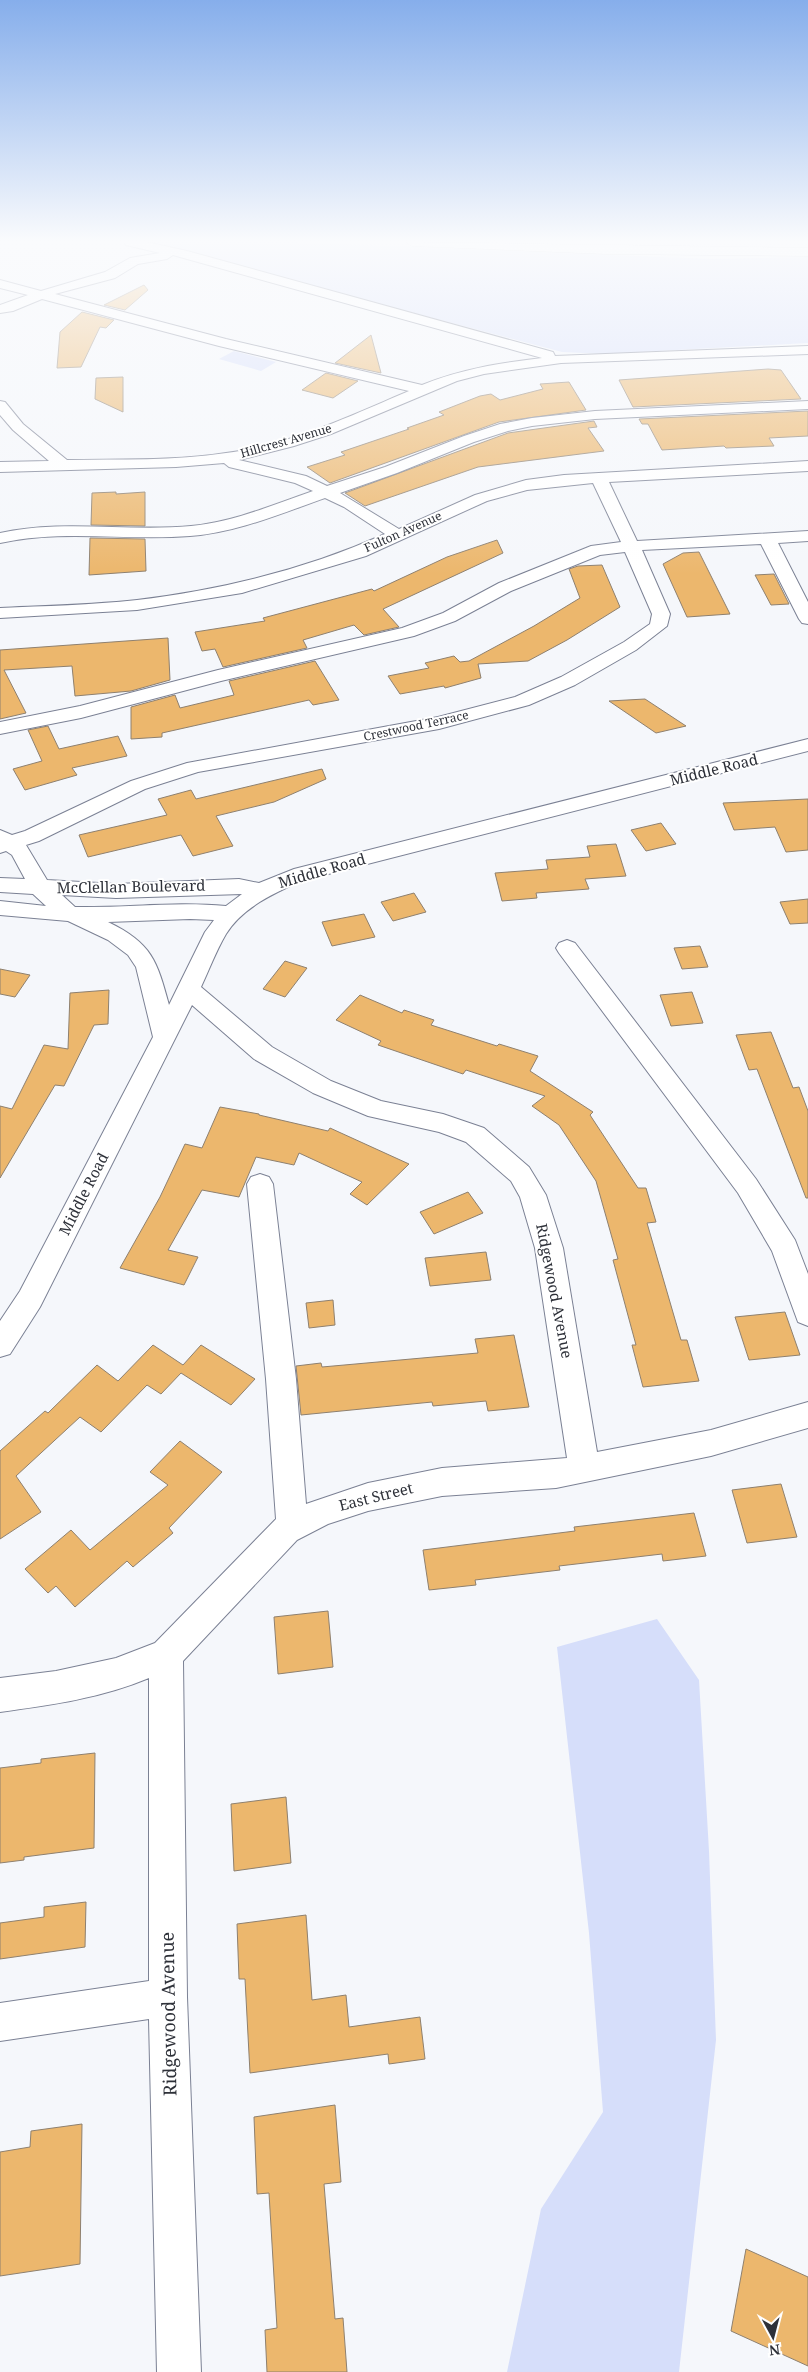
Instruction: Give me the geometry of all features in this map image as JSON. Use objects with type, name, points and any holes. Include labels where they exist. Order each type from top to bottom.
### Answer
[{"type":"street","points":[[265,353],[423,390]]},
{"type":"street","points":[[538,353],[561,359],[734,353]]},
{"type":"street","name":"Hillcrest Avenue","points":[[0,467],[176,462],[227,458],[326,432],[452,378],[484,370],[561,359]]},
{"type":"street","points":[[0,405],[18,426],[64,466]]},
{"type":"street","points":[[0,538],[23,533],[84,530],[162,533],[193,531],[242,521],[329,492],[505,427],[595,415],[808,405]]},
{"type":"street","points":[[227,458],[235,464],[300,479],[329,492],[396,534]]},
{"type":"street","name":"Fulton Avenue","points":[[0,613],[91,610],[242,588],[360,552],[396,534],[481,498],[517,488],[564,480],[808,466]]},
{"type":"street","name":"Crestwood Terrace","points":[[3,842],[32,836],[138,784],[194,767],[438,723],[522,701],[568,681],[630,646],[658,626],[660,614],[655,596],[599,478]]},
{"type":"street","points":[[0,728],[81,712],[218,676],[408,632],[449,617],[505,586],[597,550],[631,546],[808,536]]},
{"type":"street","points":[[767,538],[808,619]]},
{"type":"street","name":"Middle Road","points":[[0,1345],[30,1299],[165,1037],[216,932],[230,914],[245,900],[294,876],[808,746]]},
{"type":"street","points":[[3,842],[21,851],[40,888],[68,912]]},
{"type":"street","name":"McClellan Boulevard","points":[[0,885],[116,891],[229,886],[261,891]]},
{"type":"street","name":"McClellan Boulevard","points":[[0,908],[148,914],[200,910],[230,914]]},
{"type":"street","name":"McClellan Boulevard","points":[[68,912],[116,935],[136,950],[147,967],[165,1037]]},
{"type":"street","points":[[566,948],[748,1186],[785,1248],[808,1314]]},
{"type":"street","name":"Ridgewood Avenue","points":[[188,989],[263,1052],[322,1087],[377,1109],[443,1123],[475,1136],[520,1174],[534,1195],[549,1248],[584,1468]]},
{"type":"street","points":[[260,1184],[281,1379],[292,1527]]},
{"type":"street","name":"East Street","points":[[0,1694],[56,1688],[116,1675],[166,1655],[286,1530],[320,1512],[368,1497],[442,1482],[556,1474],[711,1443],[808,1414]]},
{"type":"street","name":"Ridgewood Avenue","points":[[166,1655],[168,1997],[179,2372]]},
{"type":"street","points":[[0,2022],[168,1997]]},
{"type":"shaded area","points":[[231,353],[240,353],[276,362],[261,371],[219,359]]},
{"type":"shaded area","points":[[577,353],[628,353],[604,354]]},
{"type":"shaded area","points":[[657,1619],[699,1680],[709,1851],[716,2040],[679,2372],[507,2372],[541,2209],[603,2112],[589,1933],[557,1647]]},
{"type":"building","points":[[58,353],[88,353],[81,367],[57,368]]},
{"type":"building","points":[[348,353],[376,353],[381,373],[335,363]]},
{"type":"building","points":[[768,369],[781,370],[801,399],[633,407],[619,380]]},
{"type":"building","points":[[326,373],[358,381],[333,398],[302,390]]},
{"type":"building","points":[[123,377],[123,412],[95,399],[96,378]]},
{"type":"building","points":[[569,382],[586,410],[499,422],[330,483],[307,467],[345,455],[341,452],[444,415],[439,412],[480,396],[491,394],[500,400],[543,389],[540,384]]},
{"type":"building","points":[[808,411],[808,436],[769,438],[774,446],[726,448],[724,446],[662,450],[648,424],[642,424],[639,419]]},
{"type":"building","points":[[594,421],[597,427],[588,428],[604,451],[478,467],[365,506],[345,493],[508,433]]},
{"type":"building","points":[[116,492],[116,494],[145,492],[145,526],[91,525],[92,493]]},
{"type":"building","points":[[90,538],[145,539],[146,571],[89,575]]},
{"type":"building","points":[[497,540],[503,553],[383,609],[399,627],[364,635],[354,625],[303,640],[307,648],[223,667],[215,649],[202,651],[195,632],[265,621],[263,618],[372,589],[374,591],[447,557]]},
{"type":"building","points":[[699,552],[730,614],[687,617],[663,564],[683,553]]},
{"type":"building","points":[[602,565],[620,607],[567,640],[528,661],[478,664],[481,678],[445,688],[444,686],[400,694],[388,676],[429,668],[425,663],[454,656],[460,662],[469,661],[534,626],[580,598],[569,569],[578,566]]},
{"type":"building","points":[[774,574],[789,604],[771,605],[755,575]]},
{"type":"building","points":[[168,638],[170,680],[131,691],[75,696],[72,666],[4,670],[26,713],[0,719],[0,650]]},
{"type":"building","points":[[315,661],[339,700],[313,705],[309,700],[162,733],[162,737],[131,739],[131,707],[175,695],[180,708],[234,695],[229,681]]},
{"type":"building","points":[[645,699],[686,726],[656,733],[609,701]]},
{"type":"building","points":[[48,726],[59,749],[118,736],[127,756],[72,768],[77,775],[25,790],[13,769],[42,761],[28,730]]},
{"type":"building","points":[[322,769],[326,779],[274,802],[216,816],[233,846],[193,856],[181,835],[88,857],[79,835],[167,815],[158,799],[191,790],[196,799]]},
{"type":"building","points":[[808,799],[808,850],[786,852],[775,827],[734,830],[723,803]]},
{"type":"building","points":[[661,823],[676,844],[646,851],[631,830]]},
{"type":"building","points":[[616,844],[626,876],[585,879],[589,889],[536,893],[537,898],[502,901],[495,873],[548,869],[546,860],[590,857],[587,846]]},
{"type":"building","points":[[414,893],[426,912],[393,921],[381,902]]},
{"type":"building","points":[[808,899],[808,923],[790,924],[780,902]]},
{"type":"building","points":[[364,914],[375,937],[332,946],[322,922]]},
{"type":"building","points":[[700,946],[708,967],[682,969],[674,948]]},
{"type":"building","points":[[285,961],[307,968],[285,997],[263,989]]},
{"type":"building","points":[[0,969],[30,975],[15,997],[0,994]]},
{"type":"building","points":[[109,990],[108,1024],[94,1025],[64,1086],[55,1085],[0,1178],[0,1106],[12,1109],[44,1045],[68,1049],[70,993]]},
{"type":"building","points":[[692,992],[703,1023],[671,1026],[660,995]]},
{"type":"building","points":[[360,995],[402,1013],[404,1010],[434,1020],[431,1025],[497,1046],[499,1044],[538,1056],[530,1071],[593,1112],[590,1115],[638,1188],[646,1188],[656,1222],[647,1223],[681,1340],[687,1340],[699,1381],[643,1387],[632,1345],[636,1345],[613,1260],[618,1259],[596,1181],[559,1125],[532,1106],[545,1096],[466,1070],[463,1074],[378,1045],[381,1041],[336,1020]]},
{"type":"building","points":[[771,1032],[793,1088],[799,1087],[808,1111],[808,1198],[806,1198],[757,1069],[749,1070],[736,1035]]},
{"type":"building","points":[[220,1107],[259,1114],[328,1131],[330,1128],[409,1164],[367,1205],[350,1194],[362,1182],[299,1153],[294,1165],[256,1157],[239,1197],[202,1190],[168,1250],[198,1257],[184,1285],[120,1268],[160,1197],[185,1144],[202,1148]]},
{"type":"building","points":[[468,1192],[483,1213],[434,1234],[420,1212]]},
{"type":"building","points":[[486,1252],[491,1280],[430,1286],[425,1258]]},
{"type":"building","points":[[333,1300],[335,1325],[309,1328],[306,1303]]},
{"type":"building","points":[[785,1312],[800,1355],[749,1360],[735,1317]]},
{"type":"building","points":[[514,1335],[529,1407],[488,1411],[486,1401],[433,1406],[432,1402],[301,1415],[296,1366],[321,1363],[322,1367],[478,1353],[475,1339]]},
{"type":"building","points":[[153,1345],[183,1365],[201,1345],[255,1379],[231,1405],[181,1373],[161,1394],[147,1385],[101,1432],[80,1417],[16,1476],[41,1512],[0,1539],[0,1451],[45,1411],[48,1413],[97,1365],[118,1381]]},
{"type":"building","points":[[180,1441],[222,1472],[169,1528],[173,1533],[133,1567],[127,1561],[75,1607],[56,1586],[48,1593],[25,1569],[71,1530],[90,1550],[168,1485],[150,1472]]},
{"type":"building","points":[[781,1484],[797,1537],[747,1543],[732,1490]]},
{"type":"building","points":[[694,1513],[706,1556],[663,1561],[662,1554],[559,1566],[560,1570],[475,1580],[476,1585],[429,1590],[423,1550],[575,1531],[574,1527]]},
{"type":"building","points":[[328,1611],[333,1667],[278,1674],[274,1617]]},
{"type":"building","points":[[95,1753],[94,1848],[24,1857],[24,1860],[0,1863],[0,1768],[41,1763],[41,1759]]},
{"type":"building","points":[[286,1797],[291,1863],[234,1871],[231,1804]]},
{"type":"building","points":[[86,1902],[85,1947],[0,1959],[0,1923],[44,1917],[44,1907]]},
{"type":"building","points":[[306,1915],[312,2000],[346,1995],[349,2027],[420,2017],[425,2059],[389,2064],[388,2054],[250,2073],[245,1979],[239,1979],[237,1924]]},
{"type":"building","points":[[335,2105],[341,2182],[324,2184],[335,2319],[343,2318],[347,2372],[267,2372],[265,2330],[277,2328],[269,2193],[257,2194],[254,2117]]},
{"type":"building","points":[[82,2124],[80,2264],[0,2276],[0,2152],[30,2147],[31,2131]]},
{"type":"building","points":[[746,2249],[808,2277],[808,2366],[731,2331]]}]
